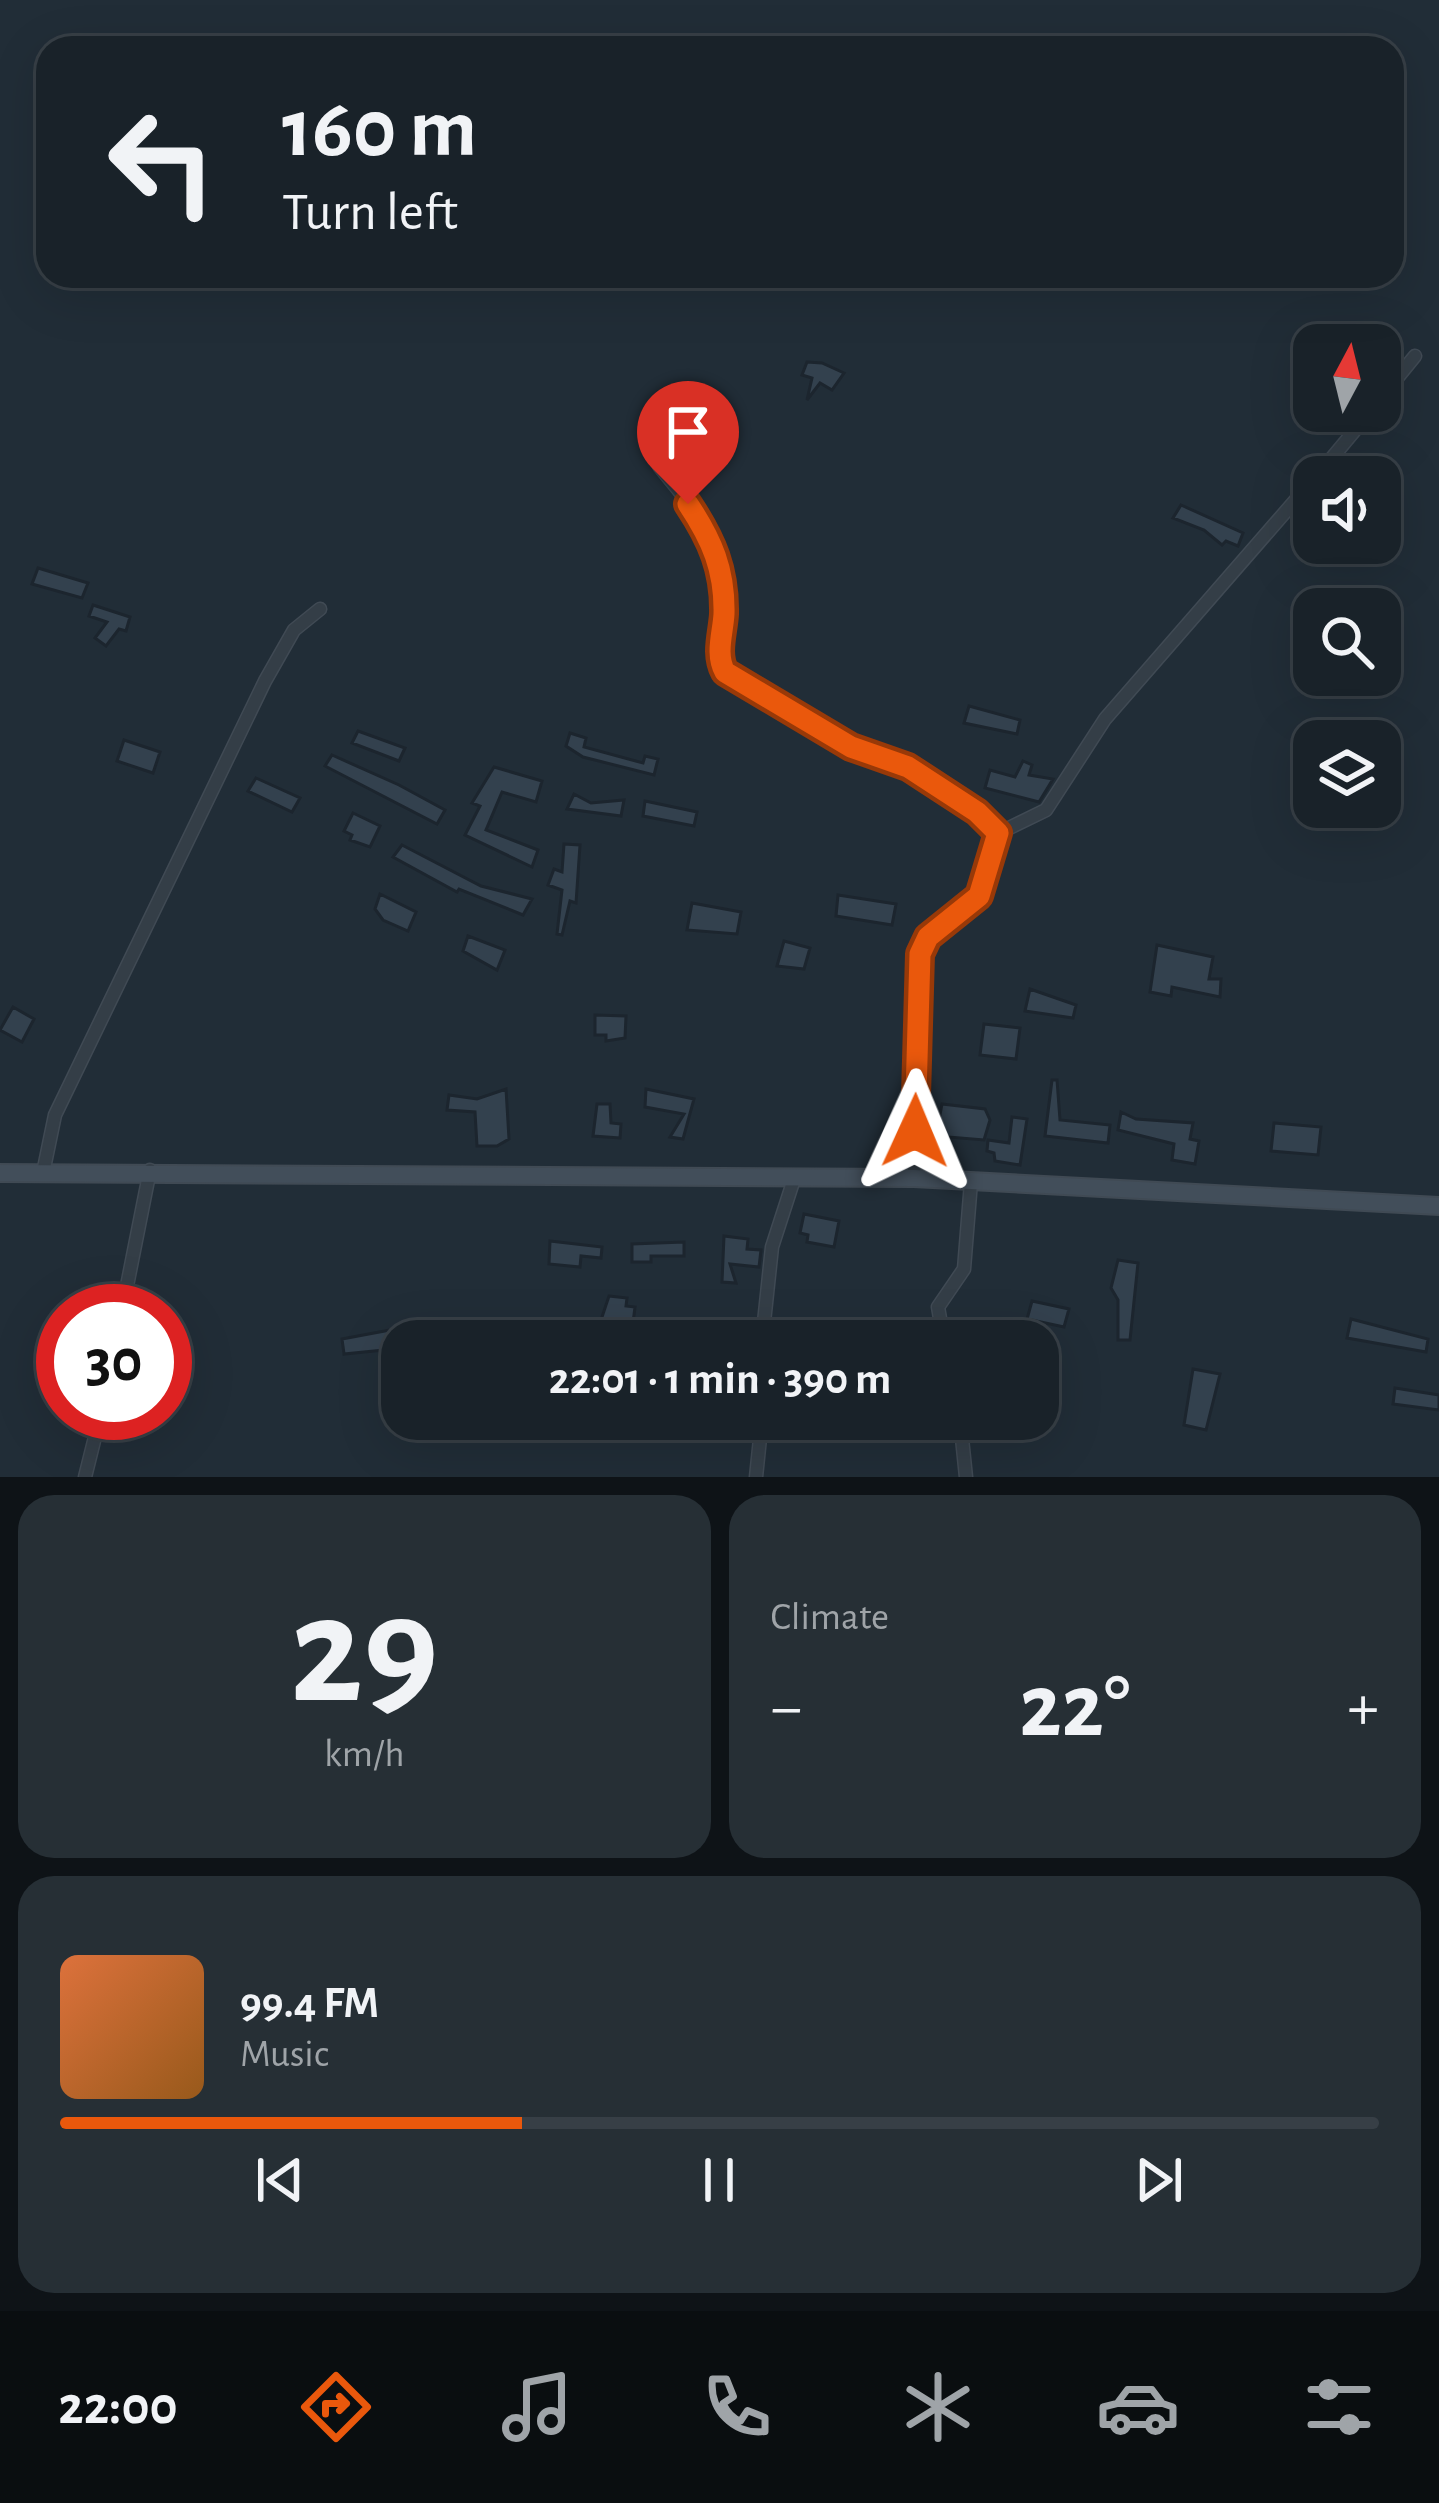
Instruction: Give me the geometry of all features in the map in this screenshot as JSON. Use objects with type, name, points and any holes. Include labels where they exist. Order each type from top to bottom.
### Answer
[{"type":"main road","points":[[0,1173],[151,1170],[914,1178],[1439,1206]]},
{"type":"street","points":[[1401,373],[1415,356]]},
{"type":"street","points":[[1333,456],[1353,432]]},
{"type":"street","points":[[659,466],[718,557],[724,612],[720,663],[725,672],[851,747],[908,767],[977,812],[998,833]]},
{"type":"street","points":[[914,1178],[915,977],[928,937],[979,896],[998,833],[1046,810],[1105,719],[1293,503]]},
{"type":"street","points":[[43,1173],[55,1115],[266,681],[294,630],[320,609]]},
{"type":"street","points":[[128,1284],[151,1170]]},
{"type":"street","points":[[764,1320],[772,1247],[795,1176]]},
{"type":"street","points":[[940,1320],[938,1307],[964,1268],[970,1182]]},
{"type":"street","points":[[85,1477],[94,1440]]},
{"type":"street","points":[[756,1477],[760,1440]]},
{"type":"street","points":[[962,1440],[966,1477]]},
{"type":"building","points":[[807,362],[844,373],[832,390],[820,383],[807,400],[812,378],[802,375]]},
{"type":"building","points":[[1181,505],[1243,533],[1238,546],[1226,541],[1222,545],[1204,530],[1173,518]]},
{"type":"building","points":[[38,568],[88,583],[82,598],[32,584]]},
{"type":"building","points":[[93,605],[130,617],[126,631],[119,629],[106,646],[95,638],[107,622],[89,616]]},
{"type":"building","points":[[969,706],[1020,720],[1017,734],[964,723]]},
{"type":"building","points":[[358,731],[405,748],[399,761],[352,743]]},
{"type":"building","points":[[570,733],[586,738],[584,747],[643,763],[645,756],[658,759],[654,775],[583,757],[566,746]]},
{"type":"building","points":[[124,740],[160,752],[153,773],[117,761]]},
{"type":"building","points":[[332,755],[445,810],[437,824],[325,766]]},
{"type":"building","points":[[1023,761],[1032,765],[1029,775],[1053,779],[1039,802],[985,788],[990,770],[1015,777]]},
{"type":"building","points":[[494,767],[542,781],[536,802],[502,792],[486,830],[538,850],[532,867],[465,835],[480,806],[472,803]]},
{"type":"building","points":[[256,778],[300,798],[292,812],[248,791]]},
{"type":"building","points":[[574,794],[591,803],[624,800],[621,816],[567,809]]},
{"type":"building","points":[[645,801],[697,812],[694,826],[643,816]]},
{"type":"building","points":[[353,813],[380,826],[370,847],[350,840],[352,835],[344,831]]},
{"type":"building","points":[[564,844],[580,845],[576,903],[570,901],[562,935],[557,934],[562,890],[548,885],[554,869],[562,872]]},
{"type":"building","points":[[402,845],[481,886],[532,899],[523,915],[457,892],[393,857]]},
{"type":"building","points":[[380,894],[416,912],[408,931],[383,920],[375,909]]},
{"type":"building","points":[[838,895],[896,904],[892,925],[836,916]]},
{"type":"building","points":[[692,903],[741,912],[737,934],[687,930]]},
{"type":"building","points":[[468,936],[505,950],[497,970],[463,951]]},
{"type":"building","points":[[784,941],[810,948],[804,969],[777,966]]},
{"type":"building","points":[[1157,945],[1213,957],[1209,979],[1221,979],[1220,997],[1172,987],[1171,996],[1150,992]]},
{"type":"building","points":[[1030,989],[1076,1005],[1073,1018],[1025,1011]]},
{"type":"building","points":[[13,1007],[34,1019],[22,1042],[0,1030]]},
{"type":"building","points":[[595,1015],[626,1016],[625,1038],[606,1041],[606,1035],[595,1035]]},
{"type":"building","points":[[984,1024],[1020,1028],[1016,1059],[980,1055]]},
{"type":"building","points":[[1052,1080],[1057,1080],[1060,1120],[1110,1125],[1108,1143],[1045,1136]]},
{"type":"building","points":[[506,1089],[509,1139],[497,1146],[477,1146],[475,1112],[447,1110],[449,1095],[477,1099]]},
{"type":"building","points":[[646,1089],[694,1099],[683,1139],[670,1137],[684,1114],[645,1107]]},
{"type":"building","points":[[597,1104],[610,1104],[611,1123],[621,1124],[620,1138],[593,1136]]},
{"type":"building","points":[[942,1104],[985,1109],[990,1120],[984,1140],[936,1136]]},
{"type":"building","points":[[1121,1112],[1136,1119],[1193,1123],[1190,1139],[1199,1141],[1195,1164],[1172,1160],[1174,1144],[1118,1130]]},
{"type":"building","points":[[1012,1117],[1027,1119],[1020,1165],[995,1161],[994,1153],[987,1151],[988,1140],[1009,1143]]},
{"type":"building","points":[[1274,1123],[1321,1127],[1318,1155],[1271,1151]]},
{"type":"building","points":[[804,1214],[839,1221],[834,1247],[807,1242],[808,1235],[800,1233]]},
{"type":"building","points":[[724,1236],[748,1239],[747,1249],[761,1250],[759,1267],[730,1264],[736,1283],[722,1282]]},
{"type":"building","points":[[550,1241],[602,1247],[601,1258],[581,1256],[580,1267],[549,1264]]},
{"type":"building","points":[[684,1242],[684,1256],[651,1256],[651,1262],[632,1262],[632,1244]]},
{"type":"building","points":[[1118,1260],[1138,1263],[1130,1340],[1118,1340],[1118,1300],[1111,1288]]},
{"type":"building","points":[[609,1296],[627,1298],[626,1306],[635,1307],[633,1320],[601,1320]]},
{"type":"building","points":[[1032,1301],[1069,1309],[1064,1327],[1059,1320],[1027,1319]]},
{"type":"building","points":[[1351,1319],[1428,1339],[1426,1352],[1347,1338]]},
{"type":"building","points":[[381,1332],[381,1350],[344,1354],[342,1339]]},
{"type":"building","points":[[1193,1369],[1220,1374],[1206,1430],[1184,1425]]},
{"type":"building","points":[[1395,1388],[1439,1395],[1439,1410],[1393,1404]]},
{"type":"route","points":[[688,504],[718,557],[724,612],[720,663],[725,672],[776,706],[874,759],[908,767],[977,812],[998,833],[979,896],[970,908],[928,937],[920,954],[914,1000],[915,1131]]}]
